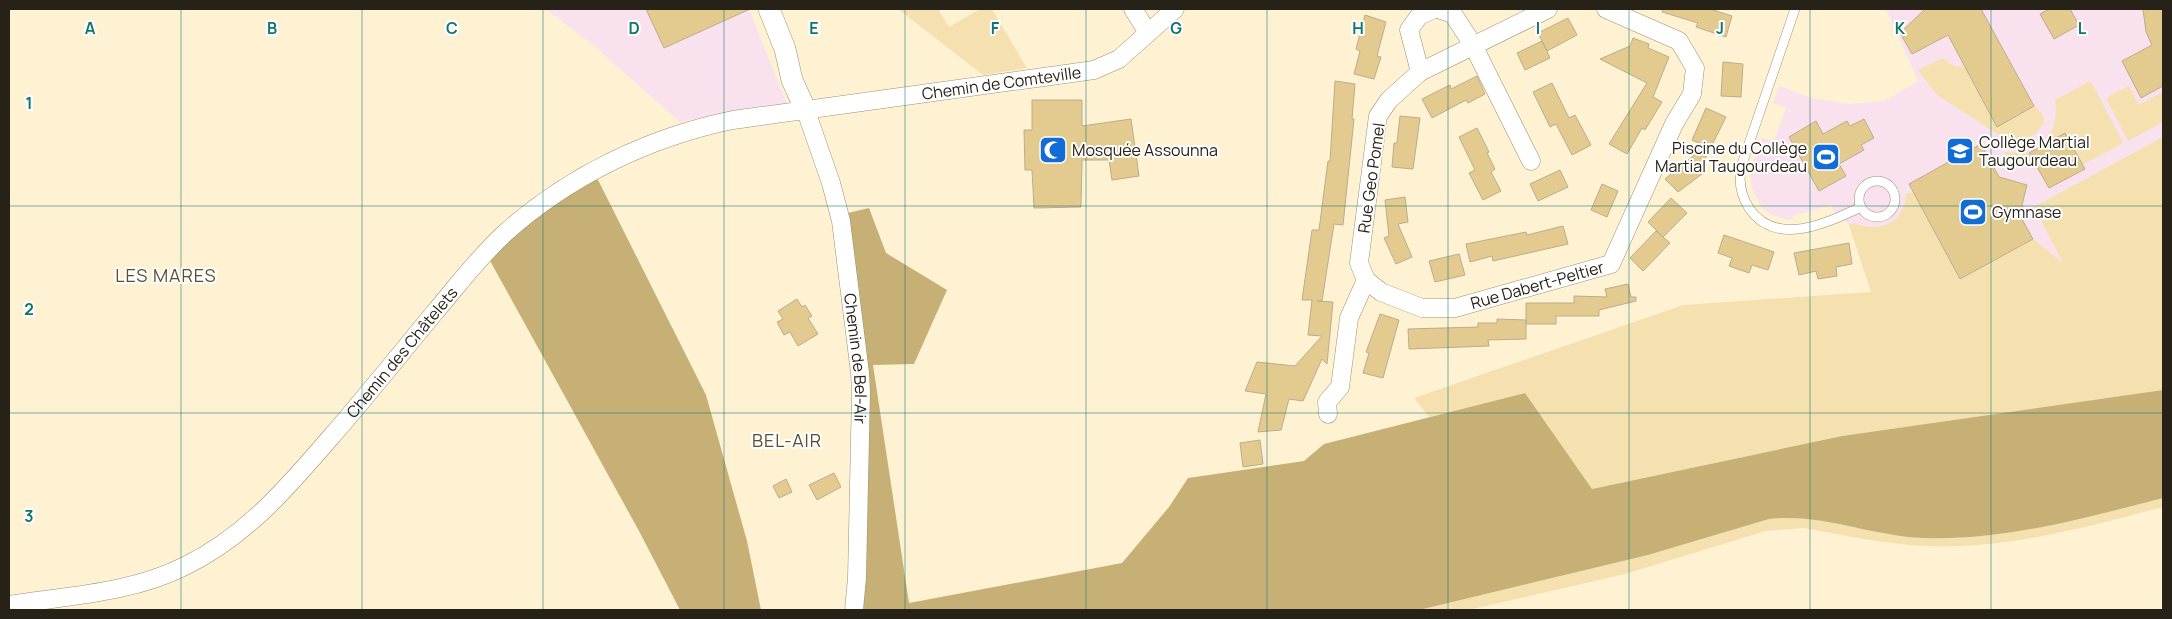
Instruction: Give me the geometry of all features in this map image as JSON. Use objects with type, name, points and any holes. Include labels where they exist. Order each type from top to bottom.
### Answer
[{"type":"street","points":[[769,9],[785,49],[794,86],[806,111]]},
{"type":"street","points":[[1134,9],[1148,33]]},
{"type":"street","name":"Chemin de Comteville","points":[[806,111],[1094,70],[1119,59],[1175,9]]},
{"type":"street","points":[[1420,72],[1409,30],[1419,16],[1434,9]]},
{"type":"street","points":[[1438,9],[1453,14],[1473,46],[1531,161]]},
{"type":"street","name":"Rue Geo Pomel","points":[[1366,280],[1359,263],[1378,116],[1390,100],[1420,72],[1548,9]]},
{"type":"street","name":"Rue Dabert-Peltier","points":[[1366,280],[1380,292],[1422,308],[1455,308],[1611,264],[1674,124],[1692,94],[1695,68],[1679,41],[1606,9]]},
{"type":"street","name":"Chemin des Châtelets","points":[[9,605],[144,582],[185,566],[216,548],[247,526],[279,496],[479,260],[505,234],[546,201],[604,165],[692,130],[732,120],[806,111]]},
{"type":"street","name":"Chemin de Bel-Air","points":[[806,111],[831,183],[841,221],[860,373],[858,559],[854,610]]},
{"type":"street","points":[[1328,414],[1327,402],[1340,386],[1349,318],[1366,280]]},
{"type":"lane","points":[[1795,9],[1742,164],[1740,182],[1743,197],[1752,211],[1764,222],[1775,228],[1787,230],[1801,229],[1861,207]]},
{"type":"lane","points":[[1884,182],[1893,191],[1894,205],[1883,216],[1872,216],[1861,207],[1859,196],[1868,184],[1884,182]]},
{"type":"shaded area","points":[[546,9],[749,9],[787,104],[752,107],[680,122],[589,42]]},
{"type":"shaded area","points":[[898,9],[938,9],[949,27],[980,9],[992,9],[1027,68],[983,75]]},
{"type":"shaded area","name":"Collège Martial Taugourdeau","points":[[1886,9],[2163,9],[2163,258],[1871,292],[1849,225],[1833,210],[1831,205],[1793,216],[1793,219],[1787,220],[1770,214],[1762,208],[1752,189],[1750,171],[1762,138],[1774,141],[1786,108],[1773,103],[1779,86],[1811,98],[1849,104],[1884,101],[1918,81]]},
{"type":"shaded area","points":[[1943,58],[1954,66],[1965,67],[1997,127],[2034,107],[2032,103],[2043,115],[2044,122],[2036,133],[2025,139],[2008,141],[1936,94],[1918,70]]},
{"type":"shaded area","points":[[2089,82],[2092,83],[2123,143],[2082,165],[2065,133],[2041,146],[2049,136],[2054,125],[2056,113],[2055,100]]},
{"type":"shaded area","points":[[2129,86],[2139,105],[2163,92],[2163,122],[2128,141],[2106,98]]},
{"type":"shaded area","points":[[2163,137],[2163,390],[1842,436],[1592,489],[1525,393],[1429,417],[1414,398],[1683,305],[1871,292],[1849,225],[1854,223],[1873,227],[1889,223],[1901,213],[1906,194],[1913,192],[1960,279],[2033,239],[2063,263],[2034,207]]},
{"type":"shaded area","points":[[2004,152],[2029,153],[2035,164],[2035,169],[2007,158]]},
{"type":"shaded area","points":[[591,166],[706,395],[747,541],[761,610],[680,610],[639,531],[483,248]]},
{"type":"shaded area","points":[[869,208],[886,253],[947,290],[914,364],[873,365],[909,603],[1122,563],[1169,507],[1188,478],[1304,461],[1324,444],[1525,393],[1592,489],[1842,436],[2163,390],[2163,498],[2044,527],[1984,536],[1954,538],[1903,536],[1808,519],[1769,519],[1648,555],[1419,610],[858,610],[863,369],[848,213]]},
{"type":"shaded area","points":[[2163,498],[2163,507],[2134,515],[2045,536],[1985,544],[1924,546],[1864,539],[1804,528],[1766,531],[1625,574],[1468,610],[1419,610],[1648,555],[1769,519],[1808,519],[1903,536],[1954,538],[1984,536],[2044,527]]},
{"type":"building","points":[[646,9],[750,9],[664,48]]},
{"type":"building","points":[[1663,9],[1710,9],[1732,16],[1726,37],[1696,27],[1698,23],[1662,12]]},
{"type":"building","points":[[1925,9],[1981,9],[2034,106],[1997,127],[1948,35],[1912,54],[1900,33]]},
{"type":"building","points":[[2049,9],[2070,9],[2079,25],[2054,39],[2040,14]]},
{"type":"building","points":[[2143,9],[2163,9],[2163,86],[2141,98],[2122,61],[2152,45],[2146,32]]},
{"type":"building","points":[[1365,15],[1386,22],[1377,56],[1381,57],[1374,79],[1354,74],[1360,51],[1356,49]]},
{"type":"building","points":[[1568,18],[1577,35],[1547,51],[1538,33]]},
{"type":"building","points":[[1633,38],[1649,44],[1648,48],[1669,57],[1653,97],[1662,102],[1645,130],[1642,128],[1627,154],[1609,144],[1647,83],[1600,59],[1630,46]]},
{"type":"building","points":[[1542,41],[1550,58],[1525,70],[1517,53]]},
{"type":"building","points":[[1723,62],[1743,64],[1741,97],[1721,96]]},
{"type":"building","points":[[1477,76],[1485,94],[1468,103],[1466,100],[1432,118],[1422,99],[1450,85],[1451,89]]},
{"type":"building","points":[[1335,81],[1355,84],[1352,119],[1354,119],[1343,225],[1334,224],[1322,301],[1317,301],[1333,302],[1327,364],[1322,359],[1303,401],[1289,399],[1281,430],[1258,432],[1266,394],[1245,391],[1257,362],[1295,366],[1322,336],[1308,335],[1312,300],[1302,300],[1312,230],[1319,230],[1328,161],[1330,161]]},
{"type":"building","points":[[1552,83],[1569,118],[1575,115],[1591,145],[1572,155],[1556,124],[1550,127],[1533,92]]},
{"type":"building","name":"Mosquée Assounna","points":[[1032,100],[1082,100],[1082,126],[1131,119],[1139,176],[1112,180],[1109,160],[1082,160],[1081,207],[1034,208],[1032,170],[1025,170],[1024,130],[1032,130]]},
{"type":"building","points":[[1706,108],[1726,117],[1702,165],[1706,171],[1678,192],[1665,179],[1705,146],[1692,140]]},
{"type":"building","points":[[1400,116],[1420,118],[1413,169],[1392,167],[1394,143],[1397,143]]},
{"type":"building","name":"Piscine du Collège Martial Taugourdeau","points":[[1864,119],[1874,138],[1861,145],[1864,150],[1839,164],[1846,176],[1819,191],[1789,137],[1816,121],[1823,134],[1847,121],[1850,126]]},
{"type":"building","points":[[1477,128],[1489,152],[1487,153],[1495,169],[1491,172],[1501,191],[1483,200],[1469,173],[1475,170],[1459,137]]},
{"type":"building","points":[[2065,133],[2085,169],[2049,188],[2029,153]]},
{"type":"building","name":"Gymnase","points":[[1981,144],[1999,177],[2027,185],[2022,205],[2025,211],[2019,214],[2033,239],[1960,279],[1909,184]]},
{"type":"building","points":[[1560,170],[1568,187],[1538,201],[1530,184]]},
{"type":"building","points":[[1602,184],[1618,191],[1607,217],[1591,210]]},
{"type":"building","points":[[1405,197],[1408,222],[1398,224],[1412,257],[1396,264],[1384,238],[1389,236],[1385,200]]},
{"type":"building","points":[[1671,198],[1687,213],[1663,237],[1648,222]]},
{"type":"building","points":[[1563,226],[1568,244],[1493,261],[1492,256],[1470,262],[1466,244],[1526,232],[1527,235]]},
{"type":"building","points":[[1656,231],[1670,243],[1643,271],[1630,258]]},
{"type":"building","points":[[1724,235],[1774,252],[1768,270],[1752,265],[1749,273],[1729,266],[1732,258],[1718,253]]},
{"type":"building","points":[[1849,243],[1852,264],[1836,267],[1837,276],[1818,279],[1816,271],[1799,275],[1794,253]]},
{"type":"building","points":[[1459,254],[1465,275],[1435,282],[1429,261]]},
{"type":"building","points":[[1628,284],[1631,297],[1636,297],[1636,301],[1599,310],[1599,316],[1556,316],[1556,324],[1526,324],[1526,339],[1488,340],[1489,346],[1409,349],[1408,329],[1478,327],[1478,323],[1497,323],[1497,319],[1526,320],[1526,303],[1574,303],[1574,296],[1607,297],[1605,289]]},
{"type":"building","points":[[797,299],[802,307],[805,305],[812,316],[808,318],[818,334],[798,346],[790,332],[784,335],[777,322],[783,319],[778,311]]},
{"type":"building","points":[[1380,314],[1399,320],[1383,378],[1363,373],[1369,353],[1366,352]]},
{"type":"building","points":[[1260,440],[1263,464],[1243,467],[1240,443]]},
{"type":"building","points":[[834,473],[841,487],[817,500],[809,485]]},
{"type":"building","points":[[786,479],[792,492],[779,498],[773,486]]},
{"type":"place","name":"Mosquée Assounna","points":[[1053,150]]},
{"type":"place","name":"Collège Martial Taugourdeau","points":[[1960,151]]},
{"type":"place","name":"Piscine du Collège Martial Taugourdeau","points":[[1826,157]]},
{"type":"place","name":"Gymnase","points":[[1973,212]]},
{"type":"district","name":"LES MARES","points":[[166,275]]},
{"type":"district","name":"BEL-AIR","points":[[787,440]]}]
